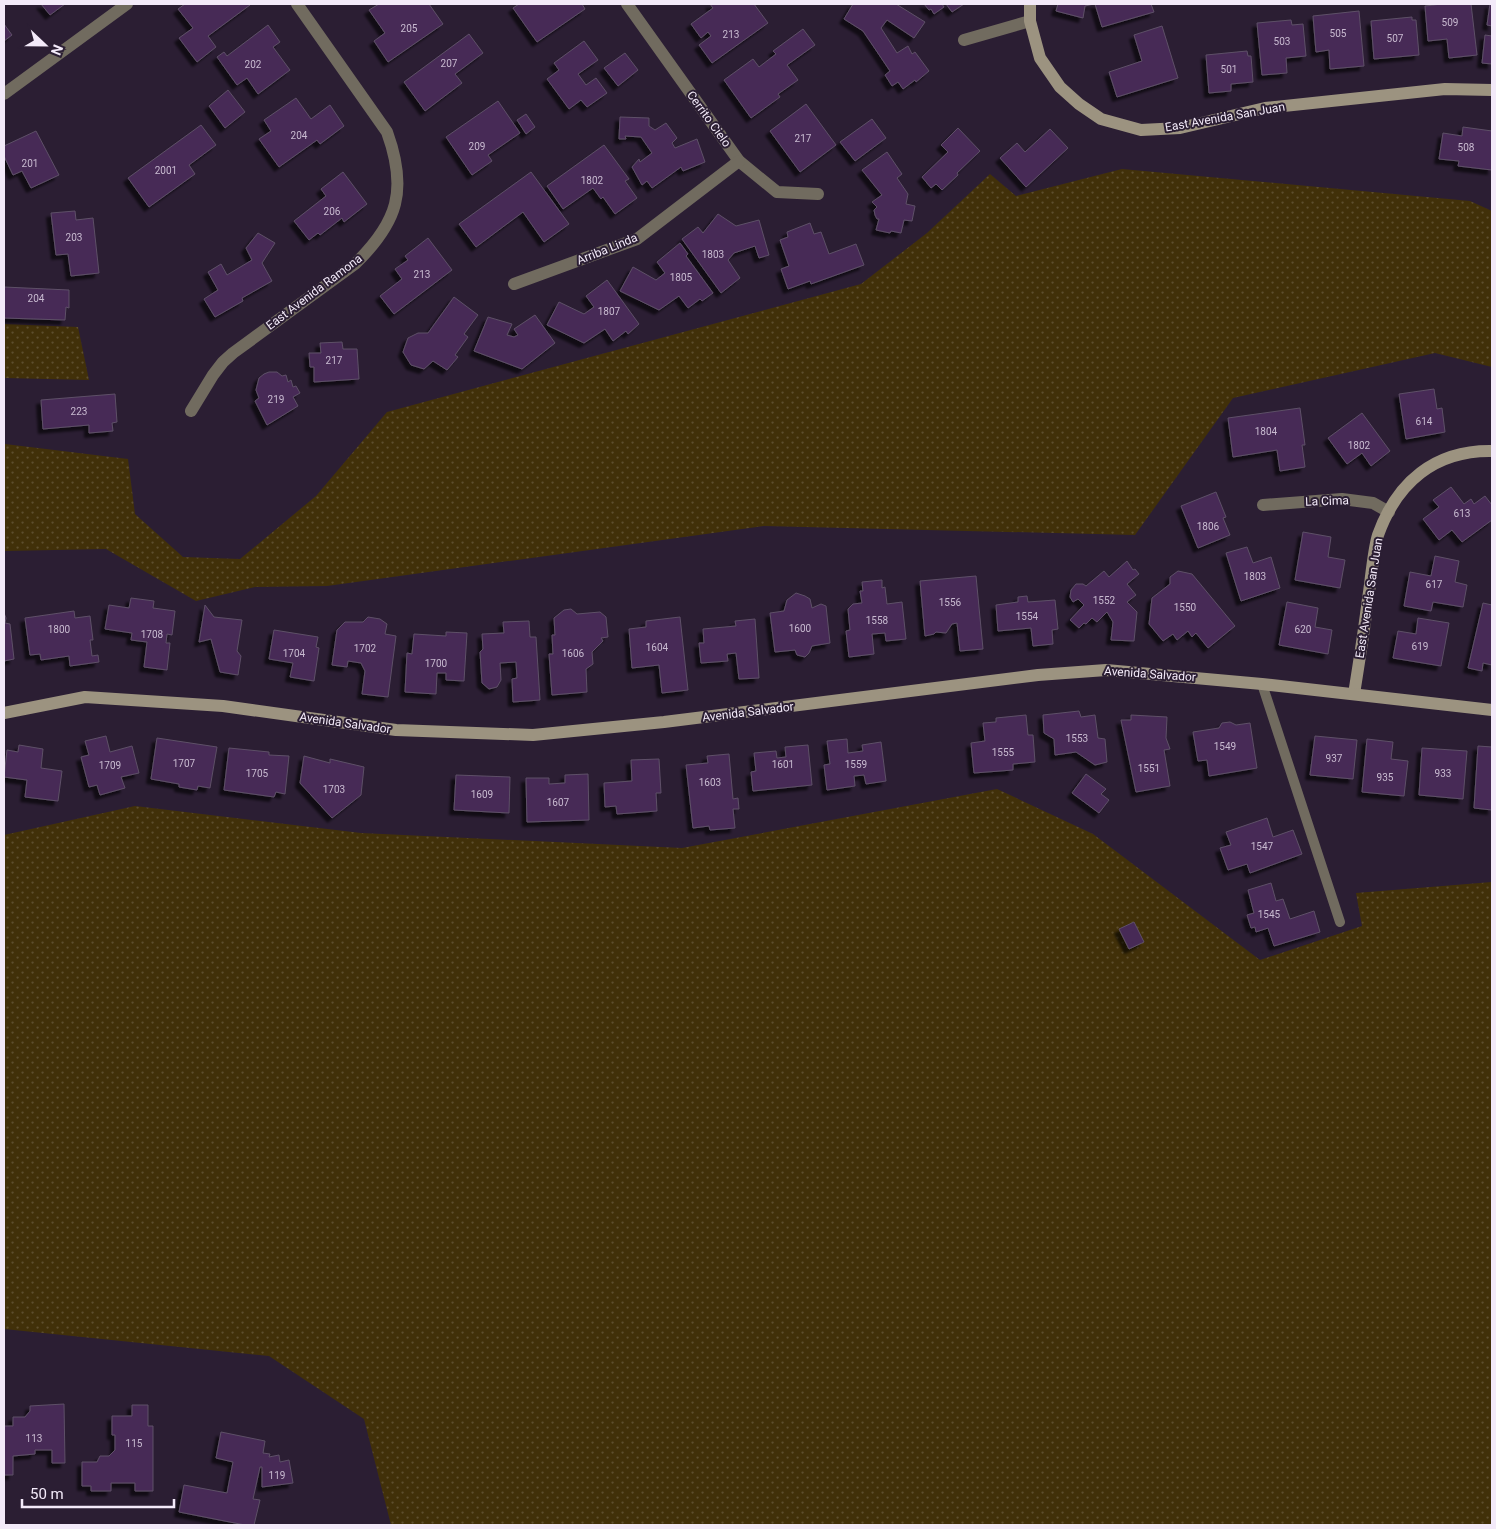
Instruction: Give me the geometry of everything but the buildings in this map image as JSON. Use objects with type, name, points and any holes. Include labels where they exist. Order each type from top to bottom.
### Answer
[{"type":"street","points":[[4,94],[127,4]]},
{"type":"street","name":"East Avenida Ramona","points":[[191,411],[224,362],[355,264],[373,247],[392,216],[397,193],[397,168],[396,155],[388,132],[297,4]]},
{"type":"street","name":"Cerrito Cielo","points":[[627,4],[740,161],[777,192],[818,194]]},
{"type":"street","name":"East Avenida San Juan","points":[[1030,4],[1030,21],[1040,58],[1060,87],[1079,104],[1101,119],[1141,130],[1180,128],[1265,108],[1445,89],[1492,90]]},
{"type":"street","points":[[964,40],[1030,21]]},
{"type":"street","name":"Arriba Linda","points":[[514,284],[637,239],[740,161]]},
{"type":"street","name":"East Avenida San Juan","points":[[1354,694],[1378,536],[1388,512],[1401,491],[1418,474],[1442,459],[1474,451],[1492,451]]},
{"type":"street","name":"La Cima","points":[[1263,505],[1342,499],[1373,503],[1388,512]]},
{"type":"street","name":"Avenida Salvador","points":[[4,713],[85,697],[223,706],[396,730],[533,735],[664,722],[1038,675],[1106,670],[1262,684],[1492,710]]},
{"type":"lane","points":[[1262,684],[1340,922]]},
{"type":"shaded area","points":[[1122,169],[1470,201],[1492,211],[1492,367],[1435,353],[1233,398],[1135,535],[764,526],[327,586],[255,587],[196,601],[106,549],[4,551],[4,440],[5,444],[128,459],[135,514],[183,557],[240,559],[316,496],[387,412],[861,284],[927,233],[990,174],[1016,196]]},
{"type":"shaded area","points":[[4,324],[78,327],[89,380],[4,378]]},
{"type":"shaded area","points":[[997,789],[1093,834],[1260,960],[1362,926],[1356,893],[1492,882],[1492,1525],[391,1525],[364,1419],[269,1356],[4,1329],[4,835],[135,806],[361,833],[682,848]]}]
